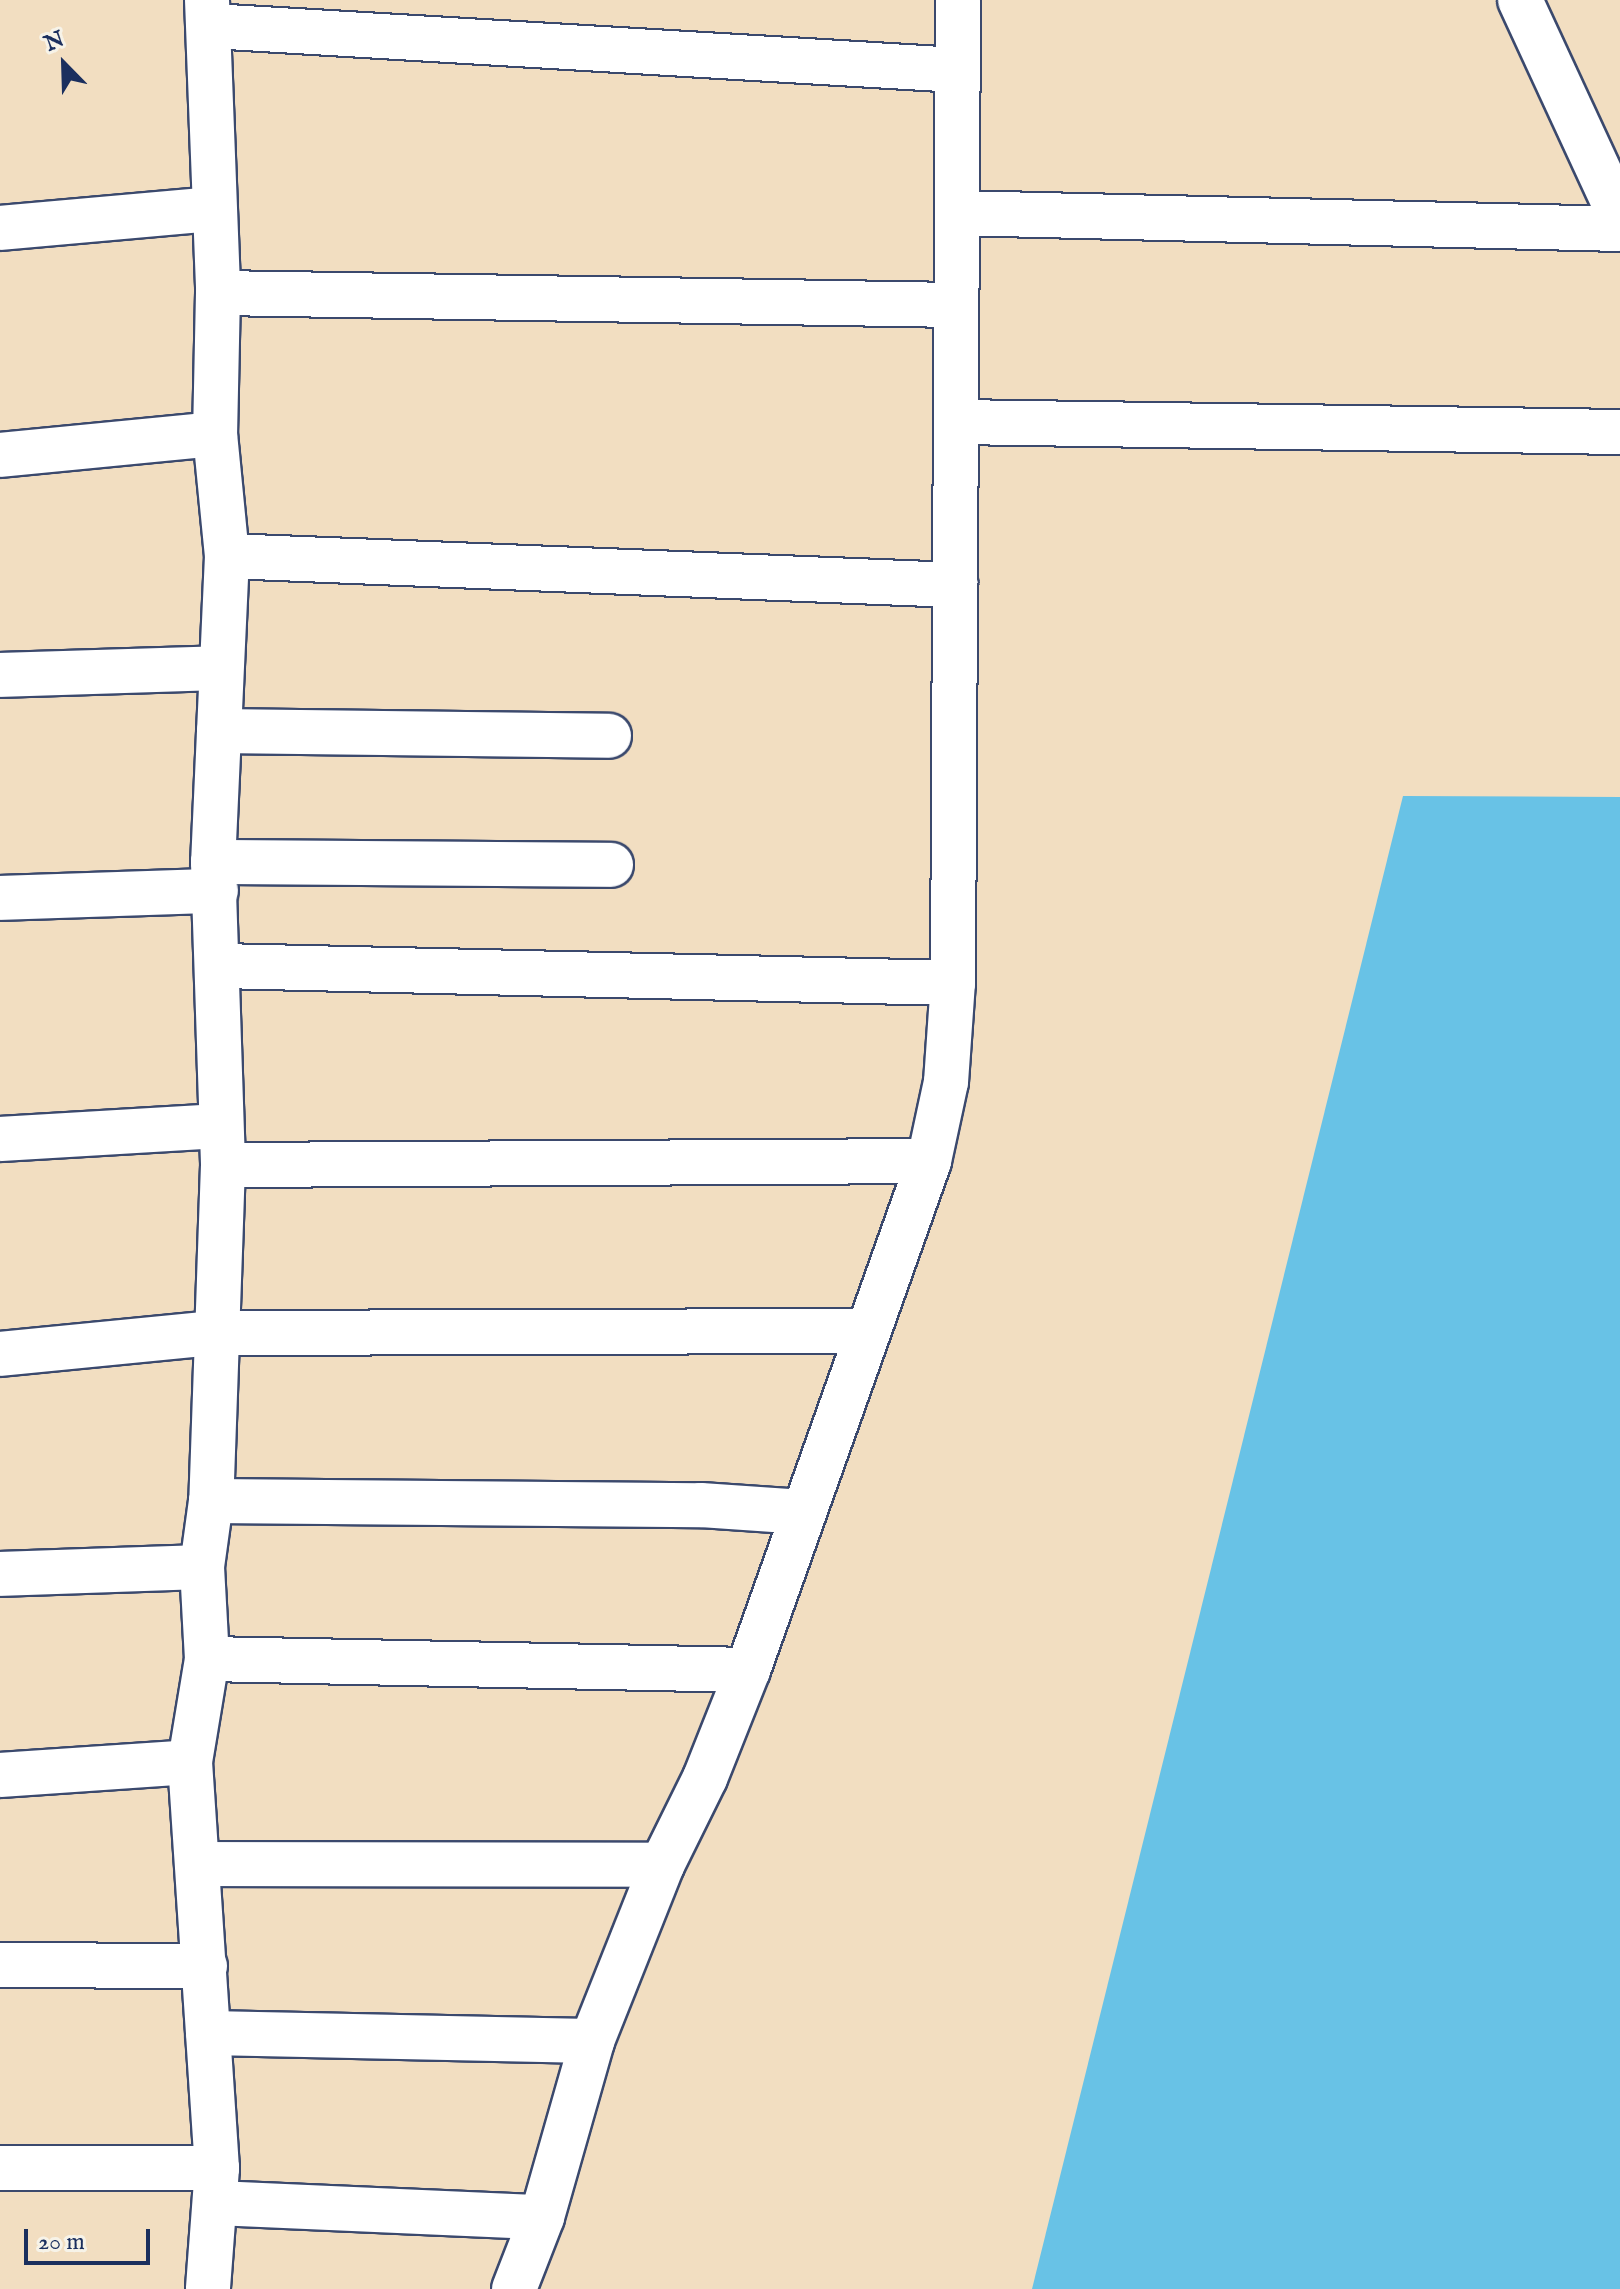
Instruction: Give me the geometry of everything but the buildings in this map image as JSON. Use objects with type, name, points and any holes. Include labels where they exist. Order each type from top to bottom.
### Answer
[{"type":"street","points":[[514,2289],[542,2217],[592,2041],[662,1865],[705,1778],[748,1670],[929,1161],[946,1082],[953,983],[958,0]]},
{"type":"street","points":[[1520,0],[1620,216]]},
{"type":"street","points":[[208,2289],[216,2186],[205,1966],[190,1762],[207,1659],[202,1567],[211,1501],[213,1333],[221,1146],[220,966],[215,876],[227,556],[215,434],[218,293],[212,209],[209,13],[958,70]]},
{"type":"street","points":[[0,228],[212,209]]},
{"type":"street","points":[[957,213],[1620,229]]},
{"type":"street","points":[[218,293],[956,305]]},
{"type":"street","points":[[956,422],[1620,432]]},
{"type":"street","points":[[0,455],[215,434]]},
{"type":"street","points":[[227,556],[955,585]]},
{"type":"street","points":[[0,675],[221,668]]},
{"type":"street","points":[[219,731],[609,736]]},
{"type":"street","points":[[0,898],[215,876],[611,865]]},
{"type":"street","points":[[220,966],[953,983]]},
{"type":"street","points":[[0,1139],[929,1161]]},
{"type":"street","points":[[0,1354],[213,1333],[867,1331]]},
{"type":"street","points":[[211,1501],[701,1505],[803,1512]]},
{"type":"street","points":[[0,1574],[202,1567]]},
{"type":"street","points":[[207,1659],[748,1670]]},
{"type":"street","points":[[0,1775],[190,1762]]},
{"type":"street","points":[[197,1864],[662,1865]]},
{"type":"street","points":[[0,1965],[205,1966]]},
{"type":"street","points":[[208,2033],[592,2041]]},
{"type":"street","points":[[0,2168],[542,2217]]},
{"type":"water","points":[[1403,796],[1620,797],[1620,2289],[1032,2289]]}]
